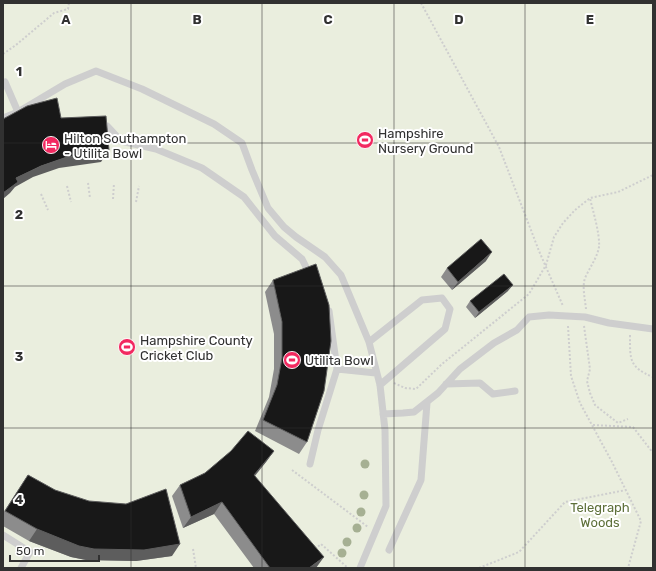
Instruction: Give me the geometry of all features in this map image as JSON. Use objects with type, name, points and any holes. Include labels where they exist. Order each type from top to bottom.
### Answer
[{"type":"lane","points":[[3,118],[18,112],[65,84],[96,71],[142,89],[214,124],[242,143],[268,208],[284,227],[325,257],[341,275],[369,342],[380,385],[385,430],[386,506],[360,568]]},
{"type":"lane","points":[[3,83],[5,82],[18,112]]},
{"type":"lane","points":[[87,125],[94,124],[107,126],[121,141],[156,149],[202,168],[244,197],[275,236],[302,260],[314,281]]},
{"type":"lane","points":[[369,342],[422,300],[442,298],[450,308],[445,329],[380,385]]},
{"type":"lane","points":[[310,464],[318,430],[337,369],[328,308],[325,302]]},
{"type":"lane","points":[[383,414],[403,414],[414,412],[427,403],[460,369],[494,343],[517,330],[529,317],[567,315],[653,329]]},
{"type":"lane","points":[[337,369],[376,373]]},
{"type":"lane","points":[[446,384],[480,383],[493,394],[515,391]]},
{"type":"lane","points":[[389,550],[421,480],[427,403]]},
{"type":"lane","points":[[3,535],[30,552],[21,568]]},
{"type":"path","points":[[3,54],[54,13],[68,9],[70,3]]},
{"type":"path","points":[[421,3],[499,147],[567,315],[571,376],[580,403],[593,425],[641,521],[630,567]]},
{"type":"path","points":[[386,380],[405,388],[416,389],[442,364],[529,294],[546,265],[554,237],[563,222],[575,210],[590,198],[618,192],[653,175]]},
{"type":"path","points":[[88,183],[90,198]]},
{"type":"path","points":[[113,199],[114,183]]},
{"type":"path","points":[[66,186],[71,202]]},
{"type":"path","points":[[136,202],[139,186]]},
{"type":"path","points":[[41,194],[48,210]]},
{"type":"path","points":[[590,198],[599,246],[597,254],[585,279],[584,286],[586,317],[584,331],[590,369],[587,381],[595,405],[618,423],[628,419]]},
{"type":"path","points":[[630,326],[630,357],[633,364],[641,372],[653,377]]},
{"type":"path","points":[[593,425],[633,427],[653,453]]},
{"type":"path","points":[[292,470],[375,532]]},
{"type":"path","points":[[479,568],[519,552],[566,502],[626,490]]},
{"type":"path","points":[[310,552],[321,544],[348,568]]},
{"type":"path","points":[[193,549],[196,568]]},
{"type":"green space","name":"Utilita Bowl","points":[[3,3],[653,3],[653,568],[3,568]]},
{"type":"building","name":"Hilton Southampton - Utilita Bowl","points":[[57,98],[61,118],[106,116],[109,150],[67,157],[41,166],[16,178],[18,182],[3,193],[3,119],[27,106]]},
{"type":"building","points":[[481,239],[492,252],[458,282],[447,268]]},
{"type":"building","points":[[316,264],[329,305],[331,341],[324,391],[307,442],[263,420],[277,385],[282,358],[282,322],[273,280]]},
{"type":"building","points":[[504,274],[513,285],[479,312],[470,301]]},
{"type":"building","points":[[248,431],[274,451],[254,475],[324,557],[309,568],[270,568],[222,502],[191,517],[180,485],[205,473],[231,451]]},
{"type":"building","points":[[28,475],[55,490],[89,501],[126,504],[166,489],[180,544],[144,550],[94,549],[79,546],[37,529],[5,511]]},
{"type":"place","name":"Hampshire Nursery Ground","points":[[365,140]]},
{"type":"place","name":"Hilton Southampton - Utilita Bowl","points":[[51,145]]},
{"type":"place","name":"Hampshire County Cricket Club","points":[[127,347]]},
{"type":"place","name":"Utilita Bowl","points":[[292,360]]},
{"type":"park label","name":"Telegraph Woods","points":[[600,514]]}]
